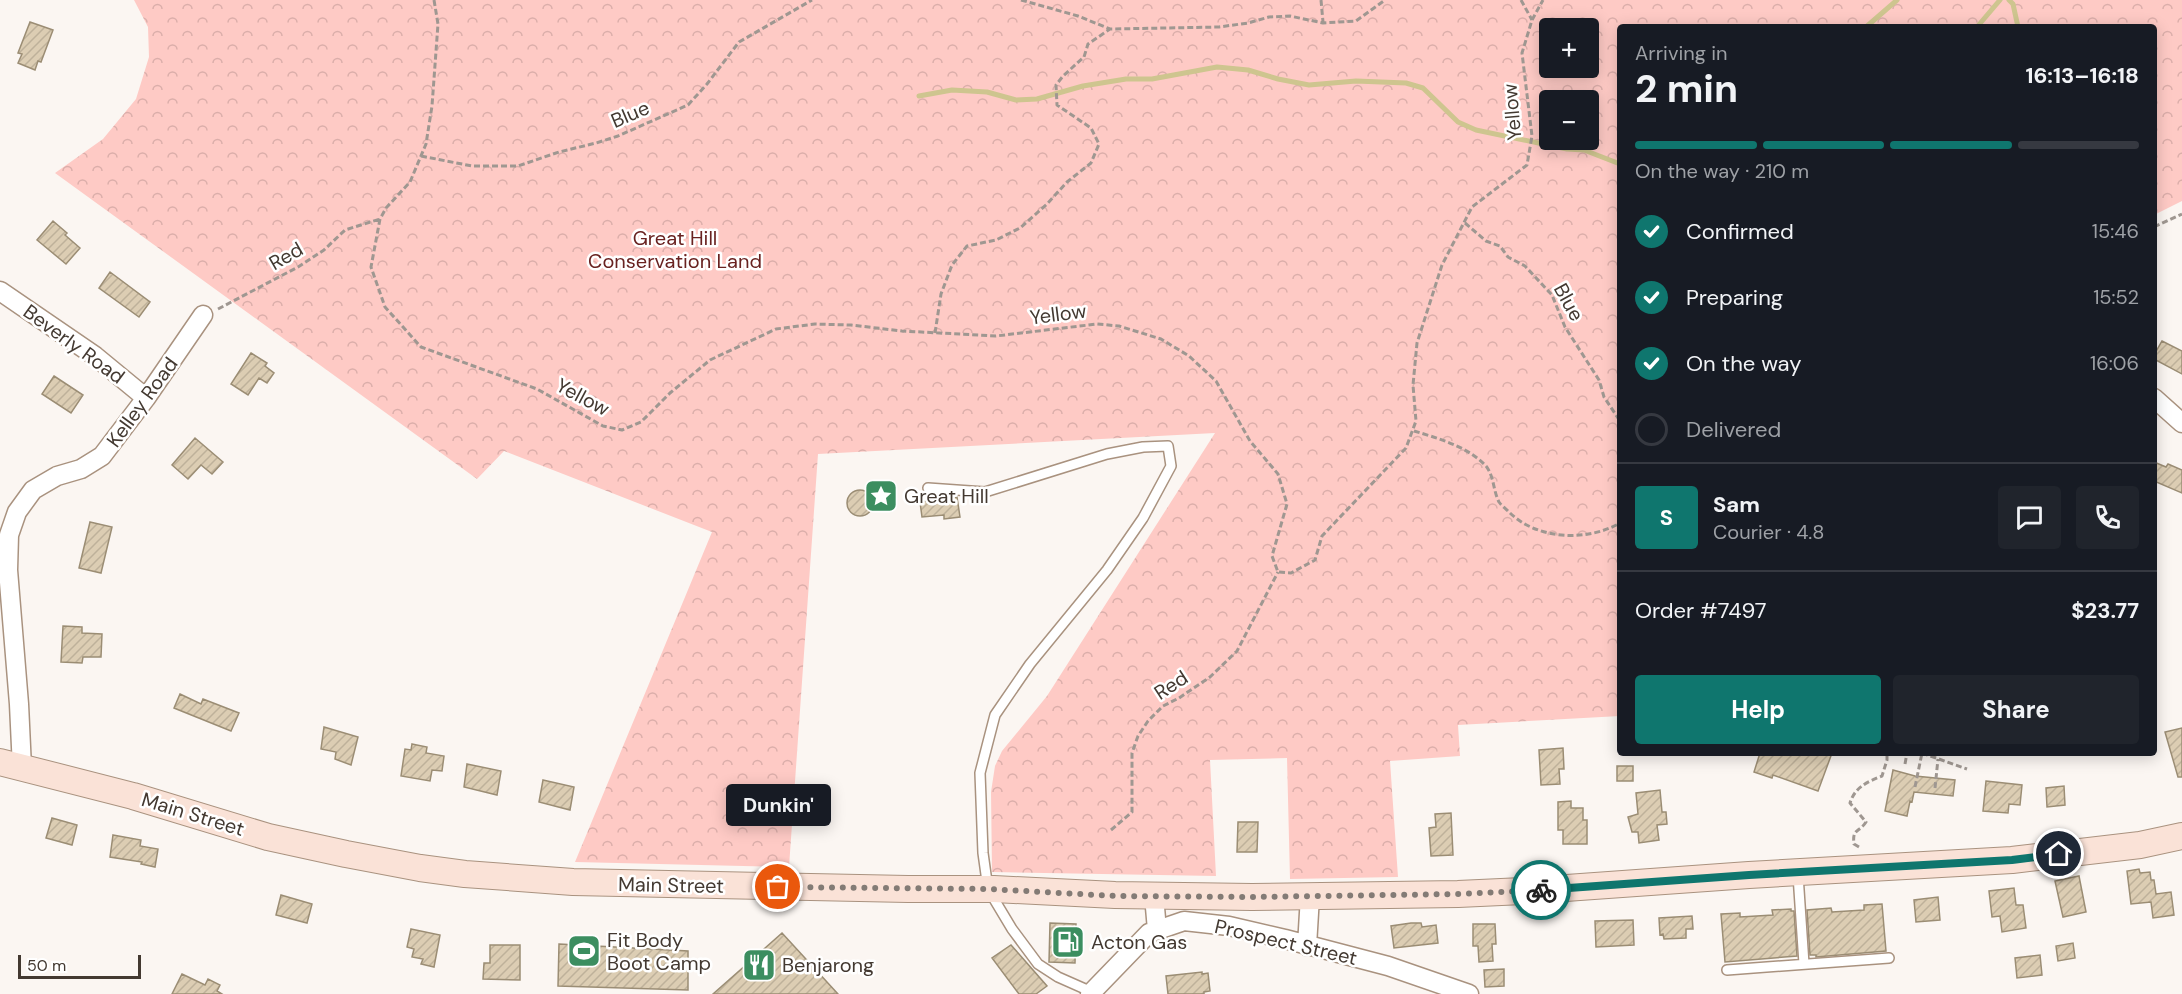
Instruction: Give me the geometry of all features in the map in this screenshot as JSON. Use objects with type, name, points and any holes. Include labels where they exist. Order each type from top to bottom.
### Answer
[{"type":"main road","name":"Main Street","points":[[11,765],[133,796],[268,837],[357,856],[465,874],[573,882],[988,889],[1154,896],[1310,896],[1523,891],[2012,860],[2140,845],[2182,836]]},
{"type":"street","name":"Beverly Road","points":[[0,291],[95,356],[146,398]]},
{"type":"street","name":"Kelley Road","points":[[11,765],[19,704],[8,570],[9,535],[17,512],[33,490],[57,476],[81,469],[102,456],[146,398],[203,315]]},
{"type":"street","points":[[2157,401],[2182,423]]},
{"type":"street","points":[[1154,896],[1157,930]]},
{"type":"street","points":[[1307,946],[1310,896]]},
{"type":"street","name":"Prospect Street","points":[[1091,993],[1149,933],[1184,921],[1229,926],[1388,966],[1469,994]]},
{"type":"lane","points":[[928,488],[985,492],[1107,454],[1143,447],[1168,446],[1171,466],[1143,518],[1107,570],[1030,664],[995,715],[980,773],[983,853],[988,889],[1038,964],[1058,977],[1091,993]]},
{"type":"lane","points":[[1798,873],[1804,964]]},
{"type":"lane","points":[[1727,970],[1889,958]]},
{"type":"path","name":"Yellow","points":[[434,0],[438,24],[432,106],[426,144],[410,182],[386,208],[380,219],[371,267],[385,307],[421,347],[537,389],[603,426],[622,430],[641,422],[670,393],[710,360],[776,329],[815,324],[996,336],[1096,324],[1119,326],[1161,339],[1189,356],[1216,381],[1250,441],[1278,474],[1287,504],[1272,556],[1278,572]]},
{"type":"path","name":"Blue","points":[[421,156],[472,166],[518,166],[618,136],[688,105],[740,42],[813,0]]},
{"type":"path","points":[[1021,0],[1078,16],[1110,29],[1219,27],[1248,23],[1269,16],[1290,16],[1323,23],[1356,21],[1385,0]]},
{"type":"path","points":[[1321,0],[1323,23]]},
{"type":"path","points":[[1521,0],[1532,20]]},
{"type":"path","name":"Yellow","points":[[1414,431],[1416,421],[1413,385],[1417,343],[1442,265],[1472,207],[1527,165],[1532,136],[1522,53],[1532,20],[1543,0]]},
{"type":"path","points":[[935,333],[941,294],[952,265],[967,246],[996,240],[1020,228],[1067,182],[1091,163],[1099,144],[1090,128],[1057,105],[1056,85],[1084,57],[1088,44],[1110,29]]},
{"type":"path","points":[[2157,226],[2182,214]]},
{"type":"path","name":"Red","points":[[203,315],[225,306],[298,267],[324,250],[345,230],[380,219]]},
{"type":"path","name":"Blue","points":[[1464,222],[1486,241],[1500,246],[1508,256],[1525,266],[1552,296],[1565,327],[1599,380],[1604,397],[1617,416]]},
{"type":"path","points":[[1278,572],[1291,573],[1316,560],[1322,536],[1406,448],[1414,431],[1440,439],[1472,454],[1486,465],[1499,502],[1514,517],[1531,528],[1554,534],[1576,536],[1617,524]]},
{"type":"path","name":"Red","points":[[1111,830],[1132,812],[1132,753],[1138,736],[1148,721],[1163,706],[1210,678],[1237,651],[1278,572]]},
{"type":"path","points":[[1864,849],[1854,844],[1853,836],[1855,831],[1866,822],[1850,803],[1852,795],[1861,786],[1882,776],[1887,756]]},
{"type":"path","points":[[1905,764],[1906,756]]},
{"type":"path","points":[[1916,787],[1921,756]]},
{"type":"path","points":[[1930,756],[1966,769]]},
{"type":"path","points":[[1935,788],[1938,759]]},
{"type":"green space","name":"Great Hill Conservation Land","points":[[134,0],[2182,0],[2182,201],[2157,214],[2157,24],[1617,24],[1617,716],[1458,725],[1460,756],[1390,761],[1398,877],[1290,879],[1287,758],[1210,760],[1216,876],[992,872],[991,792],[995,766],[1002,751],[1047,696],[1215,433],[818,454],[789,867],[575,862],[712,532],[504,451],[477,479],[55,173],[103,139],[136,99],[149,57],[148,27]]},
{"type":"building","points":[[30,22],[53,30],[41,62],[38,61],[35,70],[18,63],[22,54],[18,53]]},
{"type":"building","points":[[53,221],[80,248],[66,264],[37,240]]},
{"type":"building","points":[[110,272],[150,302],[139,317],[99,288]]},
{"type":"building","points":[[2162,341],[2182,351],[2182,374],[2157,361],[2157,350]]},
{"type":"building","points":[[251,353],[267,363],[265,366],[274,373],[267,383],[259,378],[248,395],[231,384]]},
{"type":"building","points":[[54,376],[83,395],[71,413],[42,394]]},
{"type":"building","points":[[195,438],[223,462],[212,474],[201,465],[188,479],[172,465]]},
{"type":"building","points":[[2157,463],[2166,467],[2168,464],[2182,470],[2182,493],[2157,482]]},
{"type":"building","points":[[860,490],[869,494],[873,503],[869,512],[860,516],[851,512],[847,503],[851,494]]},
{"type":"building","points":[[957,497],[960,517],[944,519],[944,515],[922,517],[920,502]]},
{"type":"building","points":[[90,522],[112,527],[101,573],[79,568]]},
{"type":"building","points":[[63,626],[82,627],[82,633],[102,634],[101,657],[83,657],[82,663],[61,662]]},
{"type":"building","points":[[180,694],[201,704],[203,699],[239,713],[231,731],[174,708]]},
{"type":"building","points":[[324,727],[358,737],[351,765],[335,759],[336,752],[321,749]]},
{"type":"building","points":[[2182,728],[2182,777],[2178,777],[2165,732]]},
{"type":"building","points":[[412,744],[427,747],[426,753],[444,756],[442,771],[432,770],[430,781],[401,776],[405,749],[411,750]]},
{"type":"building","points":[[1563,748],[1564,769],[1559,769],[1560,784],[1541,785],[1539,750]]},
{"type":"building","points":[[1759,756],[1831,756],[1818,791],[1773,775],[1772,778],[1754,772]]},
{"type":"building","points":[[467,764],[501,771],[497,795],[464,787]]},
{"type":"building","points":[[1617,766],[1633,766],[1633,781],[1617,781]]},
{"type":"building","points":[[1893,770],[1915,776],[1955,780],[1953,796],[1914,792],[1907,816],[1885,811]]},
{"type":"building","points":[[543,780],[574,787],[570,810],[539,802]]},
{"type":"building","points":[[1986,781],[2022,785],[2020,805],[2009,804],[2008,813],[1983,811]]},
{"type":"building","points":[[2064,786],[2065,805],[2047,807],[2046,788]]},
{"type":"building","points":[[1660,790],[1662,812],[1666,812],[1667,824],[1657,825],[1659,840],[1639,843],[1638,832],[1632,832],[1628,817],[1638,814],[1636,793]]},
{"type":"building","points":[[1571,801],[1571,808],[1583,808],[1583,820],[1587,820],[1587,844],[1563,844],[1563,830],[1558,830],[1558,802]]},
{"type":"building","points":[[1451,813],[1453,855],[1431,856],[1429,828],[1436,827],[1435,814]]},
{"type":"building","points":[[52,818],[77,825],[72,845],[46,838]]},
{"type":"building","points":[[1238,822],[1258,822],[1257,852],[1237,852]]},
{"type":"building","points":[[113,835],[141,840],[140,846],[158,849],[155,867],[141,864],[142,862],[110,857]]},
{"type":"building","points":[[2139,869],[2140,873],[2150,872],[2156,894],[2171,892],[2174,915],[2153,918],[2151,902],[2131,904],[2127,871]]},
{"type":"building","points":[[2079,876],[2086,912],[2063,917],[2055,881]]},
{"type":"building","points":[[2014,888],[2016,905],[2023,905],[2026,928],[2002,932],[2000,916],[1992,917],[1989,891]]},
{"type":"building","points":[[281,895],[312,904],[307,923],[276,915]]},
{"type":"building","points":[[1938,897],[1940,920],[1916,922],[1914,900]]},
{"type":"building","points":[[1882,904],[1886,951],[1816,957],[1816,955],[1810,955],[1807,910],[1831,908],[1832,912],[1864,910],[1864,905]]},
{"type":"building","points":[[1791,909],[1794,911],[1797,956],[1725,962],[1721,914],[1740,913],[1740,917],[1773,915],[1772,910]]},
{"type":"building","points":[[1692,916],[1693,929],[1686,929],[1686,938],[1664,939],[1663,934],[1660,935],[1659,918]]},
{"type":"building","points":[[1633,920],[1634,945],[1596,947],[1595,921]]},
{"type":"building","points":[[1050,923],[1076,924],[1075,963],[1049,962]]},
{"type":"building","points":[[1421,923],[1422,927],[1436,925],[1438,943],[1394,948],[1391,926]]},
{"type":"building","points":[[1473,924],[1495,924],[1496,944],[1492,944],[1493,961],[1479,962],[1478,946],[1473,946]]},
{"type":"building","points":[[411,929],[440,935],[434,967],[421,964],[423,959],[412,957],[414,949],[407,947]]},
{"type":"building","points":[[782,933],[838,994],[713,994]]},
{"type":"building","points":[[2073,943],[2075,958],[2058,961],[2056,946]]},
{"type":"building","points":[[559,944],[688,951],[688,990],[558,986]]},
{"type":"building","points":[[490,945],[520,945],[520,980],[483,979],[484,963],[490,963]]},
{"type":"building","points":[[1011,945],[1047,986],[1036,994],[1019,994],[992,958]]},
{"type":"building","points":[[2040,955],[2042,975],[2017,978],[2015,958]]},
{"type":"building","points":[[1504,969],[1504,986],[1485,987],[1484,970]]},
{"type":"building","points":[[1202,972],[1202,974],[1208,973],[1210,991],[1204,994],[1168,994],[1166,976]]},
{"type":"building","points":[[182,974],[205,985],[208,979],[220,985],[217,991],[222,994],[172,994]]},
{"type":"waterway","points":[[1869,24],[1897,0]]},
{"type":"waterway","points":[[1980,24],[2000,0]]},
{"type":"waterway","points":[[2009,0],[2013,4],[2017,24]]},
{"type":"waterway","points":[[919,96],[952,90],[987,92],[1016,100],[1037,99],[1083,86],[1126,79],[1152,79],[1217,67],[1248,70],[1309,85],[1356,81],[1406,83],[1423,88],[1458,122],[1476,130],[1567,149],[1584,150],[1617,163]]},
{"type":"way so far","points":[[778,887],[988,889],[1115,896],[1252,897],[1458,894],[1541,890]]},
{"type":"place","name":"Great Hill","points":[[881,496]]},
{"type":"place","name":"Dunkin'","points":[[778,887]]},
{"type":"place","name":"Acton Gas","points":[[1068,942]]},
{"type":"place","name":"Fit Body Boot Camp","points":[[584,951]]},
{"type":"place","name":"Benjarong","points":[[759,965]]},
{"type":"route","points":[[1541,890],[2012,860],[2059,854]]}]
